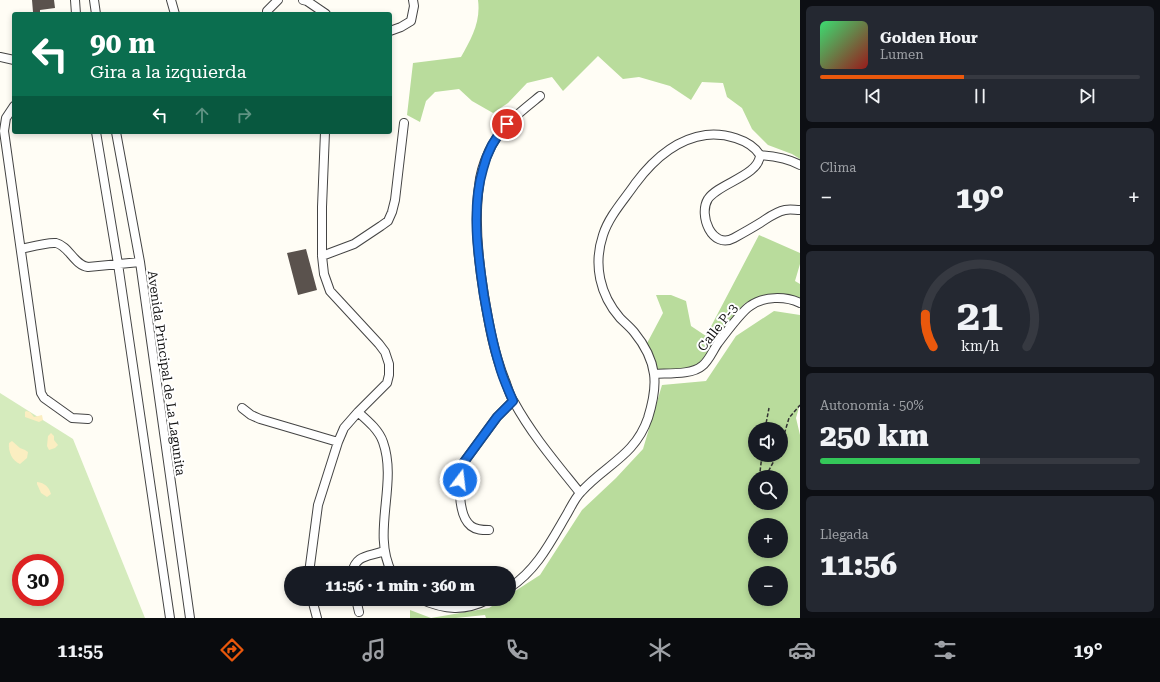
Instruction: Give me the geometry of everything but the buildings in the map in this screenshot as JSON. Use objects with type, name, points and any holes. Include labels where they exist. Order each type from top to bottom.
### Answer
[{"type":"street","points":[[74,0],[76,12]]},
{"type":"street","points":[[94,0],[96,12]]},
{"type":"street","points":[[171,0],[174,12]]},
{"type":"street","points":[[267,12],[278,0]]},
{"type":"street","points":[[303,0],[323,12]]},
{"type":"street","points":[[392,31],[401,28],[411,21],[414,6],[413,0]]},
{"type":"street","points":[[0,57],[12,60]]},
{"type":"street","points":[[540,96],[516,115],[501,131],[489,152],[483,167],[479,186],[477,208],[479,266],[494,348],[499,366],[513,401],[533,433],[580,493]]},
{"type":"street","points":[[12,109],[6,118],[4,130],[41,393],[44,398],[72,418],[88,419]]},
{"type":"street","points":[[322,256],[354,244],[388,221],[395,200],[404,123]]},
{"type":"street","points":[[96,134],[118,264],[170,618]]},
{"type":"street","name":"Avenida Principal de La Lagunita","points":[[116,134],[140,262],[190,618]]},
{"type":"street","points":[[309,566],[318,505],[338,442],[344,428],[387,383],[389,375],[389,364],[385,352],[330,291],[324,274],[322,256],[322,207],[325,134]]},
{"type":"street","points":[[516,583],[525,576],[538,562],[580,493],[628,452],[637,441],[643,430],[650,410],[654,389],[654,374],[650,359],[643,345],[633,331],[612,307],[601,285],[598,270],[602,236],[607,225],[638,180],[653,162],[679,144],[706,135],[719,134],[745,142],[757,150],[760,155],[760,160],[752,169],[709,198],[706,205],[706,224],[714,237],[719,240],[731,240],[776,213],[786,210],[800,210]]},
{"type":"street","points":[[760,155],[779,157],[800,166]]},
{"type":"street","points":[[21,249],[54,243],[61,245],[83,266],[88,267],[140,262]]},
{"type":"street","name":"Calle P-3","points":[[654,374],[691,372],[702,366],[722,337],[749,306],[758,302],[782,298],[800,303]]},
{"type":"street","points":[[488,530],[477,529],[470,525],[465,518],[461,496],[461,470],[464,462],[497,417],[513,401]]},
{"type":"street","points":[[242,408],[260,419],[338,442]]},
{"type":"street","points":[[358,412],[374,427],[383,442],[388,468],[384,551],[388,566]]},
{"type":"street","points":[[353,566],[357,560],[361,558],[384,551]]},
{"type":"street","points":[[314,606],[317,618]]},
{"type":"street","points":[[358,606],[359,612]]},
{"type":"street","points":[[437,606],[450,609],[472,606]]},
{"type":"path","points":[[787,422],[788,418],[800,405]]},
{"type":"path","points":[[766,422],[769,408]]},
{"type":"green space","points":[[478,0],[800,0],[800,159],[792,154],[768,145],[752,129],[742,108],[727,97],[723,83],[702,82],[691,100],[670,86],[639,77],[623,79],[598,56],[563,91],[552,77],[527,83],[508,103],[493,113],[472,101],[459,89],[435,92],[426,101],[420,122],[407,115],[413,63],[461,57],[472,37],[477,23],[479,8]]},
{"type":"green space","points":[[759,235],[800,253],[800,264],[795,281],[800,284],[800,300],[791,296],[745,303],[717,337],[698,369],[653,373],[645,347],[663,313],[656,295],[671,295],[686,301],[691,326],[706,336]]},
{"type":"green space","points":[[774,311],[800,315],[800,404],[796,418],[800,435],[800,618],[486,618],[485,615],[456,618],[431,618],[489,608],[492,606],[516,606],[516,590],[540,575],[582,510],[616,478],[643,449],[662,385],[706,381],[736,336]]},
{"type":"green space","points":[[0,393],[73,439],[145,618],[0,618]]},
{"type":"green space","points":[[410,610],[431,618],[410,618]]},
{"type":"sand","points":[[26,411],[30,412],[34,417],[42,415],[43,420],[39,422],[25,417]]},
{"type":"sand","points":[[51,433],[58,445],[49,450],[47,446],[48,436]]},
{"type":"sand","points":[[12,441],[20,448],[28,452],[27,458],[20,464],[15,461],[10,452],[9,443]]},
{"type":"sand","points":[[37,482],[46,486],[51,494],[47,497],[41,493]]},
{"type":"route","points":[[460,480],[464,462],[497,417],[513,401],[499,366],[494,348],[479,266],[477,234],[477,208],[479,186],[483,167],[495,141],[507,124]]}]
